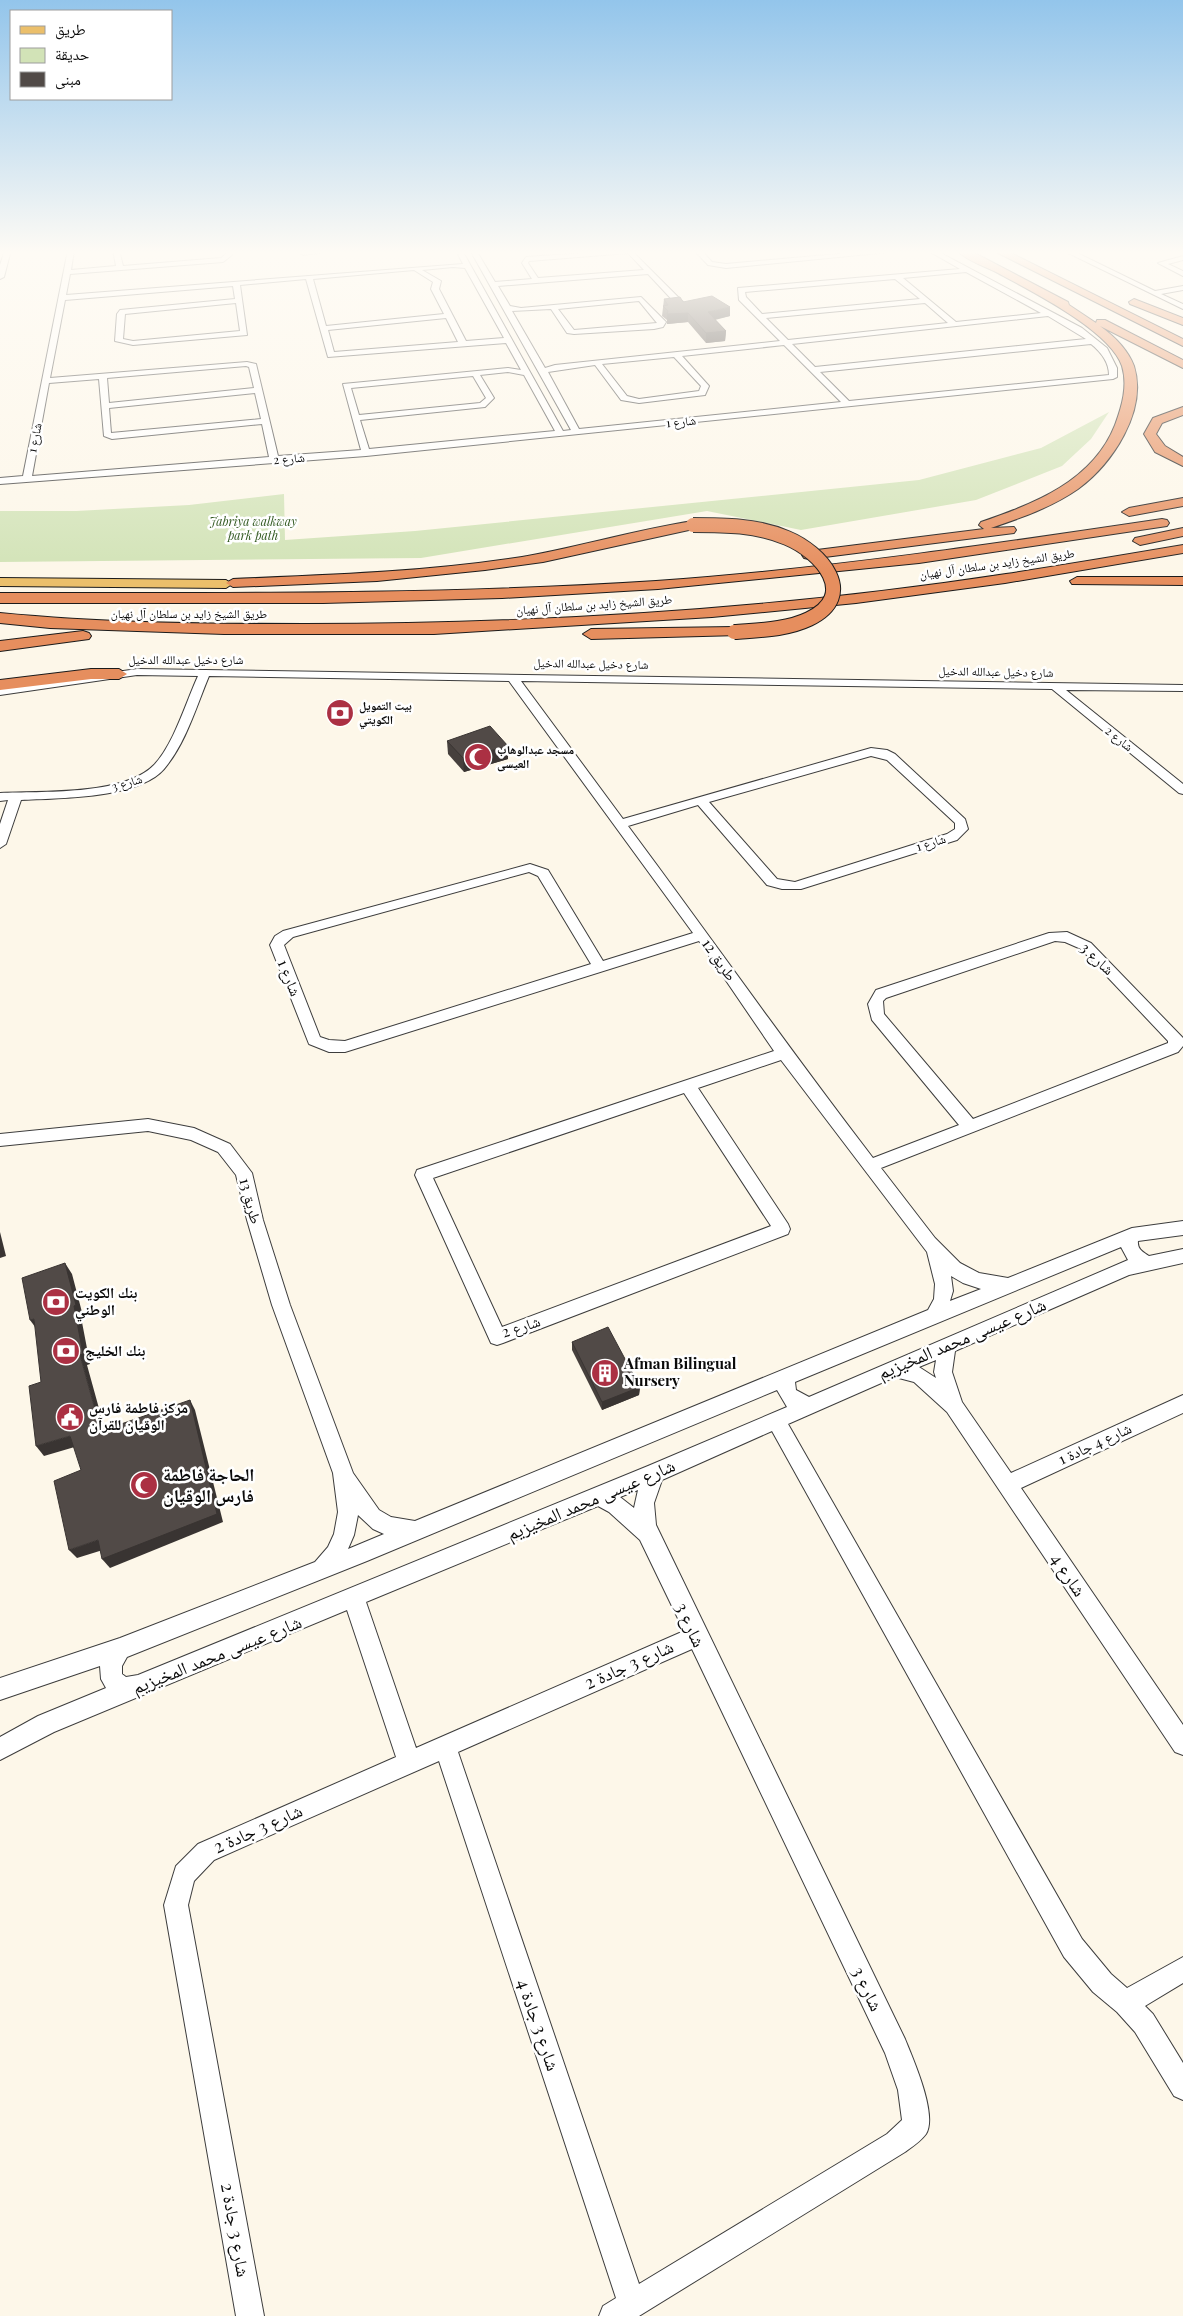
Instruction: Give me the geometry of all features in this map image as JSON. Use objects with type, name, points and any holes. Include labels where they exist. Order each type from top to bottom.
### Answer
[{"type":"highway","points":[[935,538],[1022,514],[1060,496],[1086,476],[1108,450],[1121,428],[1130,394],[1130,378],[1127,362],[1124,358]]},
{"type":"highway","points":[[1170,358],[1183,365]]},
{"type":"highway","points":[[1183,411],[1159,420],[1152,427],[1150,434],[1160,449],[1183,462]]},
{"type":"highway","points":[[1113,515],[1183,503]]},
{"type":"highway","points":[[1068,537],[1183,503]]},
{"type":"highway","name":"طريق الشيخ زايد بن سلطان آل نهيان","points":[[0,598],[332,598],[604,588],[824,570],[919,559],[1183,518]]},
{"type":"highway","points":[[0,616],[177,628],[434,629],[521,634],[734,632],[792,625],[820,612],[827,606],[833,593],[833,581],[830,572],[813,552],[784,537],[748,528],[693,525],[559,554],[480,567],[378,577],[226,584]]},
{"type":"highway","points":[[226,584],[444,582],[644,572],[764,561],[1022,528]]},
{"type":"highway","name":"طريق الشيخ زايد بن سلطان آل نهيان","points":[[475,611],[707,597],[879,581],[1047,558],[1183,532]]},
{"type":"highway","points":[[936,590],[1183,550]]},
{"type":"highway","points":[[434,629],[712,612],[936,590],[1096,580],[1183,581]]},
{"type":"highway","points":[[661,614],[803,596],[879,581]]},
{"type":"highway","name":"طريق الشيخ زايد بن سلطان آل نهيان","points":[[0,616],[326,614]]},
{"type":"highway","points":[[0,646],[48,639],[177,628]]},
{"type":"highway","points":[[0,654],[48,639]]},
{"type":"highway","points":[[0,685],[91,674],[119,674]]},
{"type":"main road","points":[[0,581],[226,584]]},
{"type":"street","name":"شارع 1","points":[[27,479],[50,358]]},
{"type":"street","points":[[520,358],[561,434]]},
{"type":"street","points":[[536,358],[577,433]]},
{"type":"street","points":[[541,367],[647,358]]},
{"type":"street","points":[[598,363],[624,398],[629,400],[639,401],[702,393],[705,390],[705,386],[680,358]]},
{"type":"street","points":[[803,358],[848,405]]},
{"type":"street","points":[[814,370],[929,358]]},
{"type":"street","name":"شارع 1","points":[[577,433],[1113,377],[1110,358]]},
{"type":"street","points":[[46,381],[247,364],[253,366],[256,390],[274,460]]},
{"type":"street","points":[[508,370],[523,364]]},
{"type":"street","points":[[366,453],[346,386],[508,370],[528,373]]},
{"type":"street","points":[[355,418],[482,405],[490,398],[475,373]]},
{"type":"street","points":[[103,375],[107,434],[112,436],[263,421]]},
{"type":"street","points":[[105,406],[256,390]]},
{"type":"street","name":"شارع 2","points":[[0,481],[366,453],[577,433]]},
{"type":"street","name":"شارع دخيل عبدالله الدخيل","points":[[0,692],[30,690],[119,674],[205,673],[511,676],[1183,688]]},
{"type":"street","name":"شارع 3","points":[[0,796],[118,787],[141,781],[151,775],[165,759],[205,673]]},
{"type":"street","name":"طريق 12","points":[[511,676],[702,935],[784,1053],[929,1243],[948,1264],[972,1280],[1009,1284]]},
{"type":"street","name":"شارع 2","points":[[1056,687],[1183,790]]},
{"type":"street","name":"شارع 1","points":[[619,824],[871,752],[879,752],[891,757],[960,822],[962,827],[959,833],[952,837],[796,886],[782,886],[772,882],[701,801]]},
{"type":"street","points":[[0,844],[16,795]]},
{"type":"street","name":"شارع 1","points":[[600,966],[543,873],[530,868],[288,934],[280,939],[277,945],[314,1040],[334,1047],[345,1046],[702,935]]},
{"type":"street","name":"شارع 3","points":[[869,1166],[1173,1048],[1176,1045],[1176,1039],[1086,946],[1067,937],[1054,936],[881,994],[876,998],[874,1007],[878,1016],[969,1126]]},
{"type":"street","name":"شارع 2","points":[[688,1086],[782,1229],[497,1337],[424,1175],[784,1053]]},
{"type":"street","name":"طريق 13","points":[[0,1140],[148,1125],[194,1134],[224,1148],[244,1173],[254,1220],[281,1305],[344,1474],[364,1508],[378,1523],[394,1530],[418,1531]]},
{"type":"street","name":"شارع عيسى محمد المخيزيم","points":[[0,1689],[120,1649],[321,1570],[935,1314],[1132,1235],[1183,1228]]},
{"type":"street","points":[[1132,1235],[1129,1239],[1130,1250],[1134,1256],[1146,1263]]},
{"type":"street","name":"طريق 12","points":[[929,1243],[946,1281],[946,1294],[935,1314]]},
{"type":"street","points":[[1086,1253],[1100,1255],[1106,1259],[1112,1270],[1110,1275]]},
{"type":"street","name":"شارع عيسى محمد المخيزيم","points":[[0,1750],[46,1724],[354,1599],[655,1473],[1110,1275],[1146,1263],[1183,1256]]},
{"type":"street","name":"شارع 4","points":[[947,1346],[943,1372],[954,1406]]},
{"type":"street","name":"شارع 4","points":[[894,1369],[919,1376],[954,1406],[1183,1744]]},
{"type":"street","points":[[788,1376],[785,1389],[788,1396],[794,1402],[809,1406]]},
{"type":"street","name":"شارع 4 جادة 1","points":[[1007,1485],[1183,1404]]},
{"type":"street","points":[[776,1421],[1073,1948],[1102,1982],[1126,2003],[1144,2023],[1183,2087]]},
{"type":"street","name":"شارع 3","points":[[622,2310],[896,2143],[916,2125],[911,2090],[896,2048],[648,1534],[643,1514],[644,1494],[655,1473]]},
{"type":"street","name":"طريق 13","points":[[321,1570],[334,1554],[344,1535],[348,1512],[344,1474]]},
{"type":"street","name":"شارع 3","points":[[598,1496],[616,1504],[648,1534]]},
{"type":"street","points":[[354,1599],[410,1761]]},
{"type":"street","name":"شارع 3 جادة 2","points":[[250,2316],[176,1905],[184,1874],[206,1852],[696,1636]]},
{"type":"street","points":[[120,1649],[111,1664],[112,1679],[123,1688],[139,1686]]},
{"type":"street","name":"شارع 3 جادة 4","points":[[445,1746],[622,2310]]},
{"type":"street","points":[[1126,2003],[1183,1969]]},
{"type":"green space","name":"Jabriya walkway park path","points":[[1109,412],[1091,439],[1062,466],[976,500],[801,530],[707,511],[421,558],[0,562],[0,511],[76,511],[189,505],[284,494],[285,540],[415,531],[919,480],[1041,448]]},
{"type":"building","points":[[490,726],[508,746],[463,758],[447,741]]},
{"type":"building","points":[[65,1263],[76,1305],[74,1306],[83,1354],[80,1355],[101,1431],[190,1400],[217,1514],[102,1559],[98,1540],[69,1550],[54,1481],[81,1470],[70,1436],[36,1446],[29,1386],[41,1382],[34,1319],[30,1320],[22,1278]]},
{"type":"building","name":"Afman Bilingual Nursery","points":[[608,1327],[640,1387],[602,1402],[572,1342]]},
{"type":"place","name":"بيت التمويل الكويتي","points":[[340,713]]},
{"type":"place","name":"مسجد عبدالوهاب العيسى","points":[[478,757]]},
{"type":"place","name":"بنك الكويت الوطني","points":[[56,1302]]},
{"type":"place","name":"بنك الخليج","points":[[66,1351]]},
{"type":"place","name":"Afman Bilingual Nursery","points":[[605,1373]]},
{"type":"place","name":"مركز فاطمة فارس الوقيان للقرآن","points":[[70,1417]]},
{"type":"place","name":"الحاجة فاطمة فارس الوقيان","points":[[144,1485]]}]
